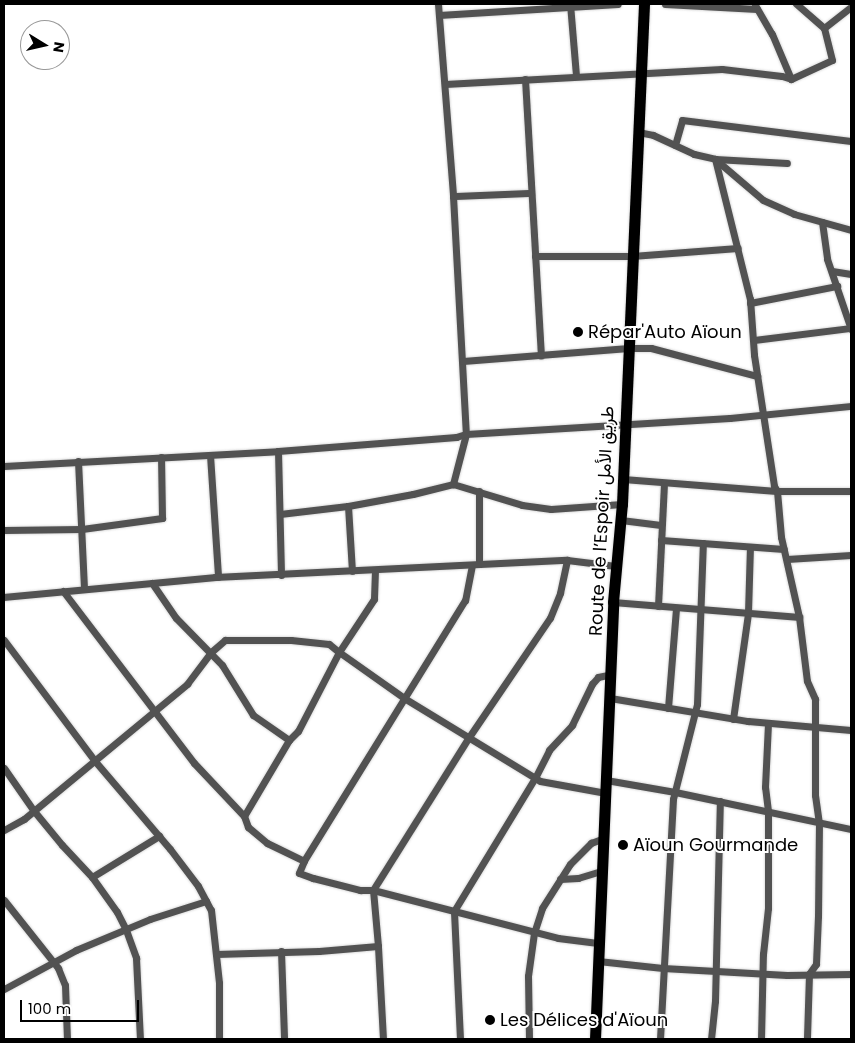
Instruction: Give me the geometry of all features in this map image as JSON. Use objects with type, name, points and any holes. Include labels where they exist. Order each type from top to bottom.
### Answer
[{"type":"highway","name":"Route de l’Espoir طريق الأمل","points":[[595,1039],[601,871],[612,674],[613,602],[622,504],[644,4]]},
{"type":"street","points":[[438,4],[453,196],[466,434],[453,484]]},
{"type":"street","points":[[439,15],[570,5],[618,4]]},
{"type":"street","points":[[665,4],[756,6],[772,34],[790,80]]},
{"type":"street","points":[[790,80],[832,60],[824,28],[796,4]]},
{"type":"street","points":[[570,5],[576,76]]},
{"type":"street","points":[[824,28],[851,7]]},
{"type":"street","points":[[445,84],[722,69],[782,76],[790,80]]},
{"type":"street","points":[[525,79],[541,356]]},
{"type":"street","points":[[675,145],[682,120],[851,141]]},
{"type":"street","points":[[638,132],[653,135],[694,154],[715,159],[787,163]]},
{"type":"street","points":[[715,159],[763,200],[794,214],[851,230]]},
{"type":"street","points":[[715,159],[750,303],[762,415],[774,486],[777,491],[784,549],[799,618],[807,681],[815,699],[815,795],[819,822],[816,964],[809,974],[807,1039]]},
{"type":"street","points":[[453,196],[531,193]]},
{"type":"street","points":[[754,340],[851,328],[827,259],[822,222]]},
{"type":"street","points":[[535,256],[632,256],[738,248]]},
{"type":"street","points":[[832,271],[851,274]]},
{"type":"street","points":[[750,303],[837,286]]},
{"type":"street","points":[[463,361],[628,348],[651,348],[757,376]]},
{"type":"street","points":[[4,466],[278,451],[456,437],[466,434],[762,415],[851,406]]},
{"type":"street","points":[[278,451],[281,575]]},
{"type":"street","points":[[210,455],[218,577]]},
{"type":"street","points":[[4,530],[82,529],[162,518],[161,457]]},
{"type":"street","points":[[78,461],[84,589]]},
{"type":"street","points":[[623,479],[777,491],[851,491]]},
{"type":"street","points":[[658,606],[664,483]]},
{"type":"street","points":[[280,514],[348,506],[413,494],[453,484],[522,505],[551,509],[622,504]]},
{"type":"street","points":[[479,491],[476,564],[465,600],[304,861],[299,873],[360,890],[373,890],[534,933],[598,944]]},
{"type":"street","points":[[348,506],[352,571]]},
{"type":"street","points":[[621,520],[661,525]]},
{"type":"street","points":[[661,540],[784,549]]},
{"type":"street","points":[[660,1039],[671,824],[676,792],[697,704],[703,543]]},
{"type":"street","points":[[734,719],[748,613],[750,547]]},
{"type":"street","points":[[786,559],[851,555]]},
{"type":"street","points":[[382,1039],[378,946],[373,890],[469,737],[550,618],[560,593],[567,560]]},
{"type":"street","points":[[4,597],[218,577],[567,560],[616,566]]},
{"type":"street","points":[[244,816],[289,740],[298,730],[339,652],[374,599],[375,570]]},
{"type":"street","points":[[152,582],[176,618],[222,666],[253,715],[289,740]]},
{"type":"street","points":[[63,590],[194,763],[244,816],[248,827],[267,843],[304,861]]},
{"type":"street","points":[[613,602],[799,618]]},
{"type":"street","points":[[668,708],[676,608]]},
{"type":"street","points":[[4,830],[24,819],[187,684],[210,653],[225,640],[243,639],[329,644],[404,698],[535,778],[582,790],[606,793]]},
{"type":"street","points":[[4,640],[94,760],[198,886],[211,910],[219,983],[219,1039]]},
{"type":"street","points":[[460,1039],[454,911],[550,750],[572,725],[592,684],[598,677],[612,674]]},
{"type":"street","points":[[610,698],[734,719],[851,730]]},
{"type":"street","points":[[761,1039],[763,954],[768,908],[768,811],[765,787],[768,723]]},
{"type":"street","points":[[4,768],[34,811],[92,877],[117,912],[136,958],[140,1039]]},
{"type":"street","points":[[606,780],[676,792],[851,829]]},
{"type":"street","points":[[711,1039],[720,801]]},
{"type":"street","points":[[92,877],[158,836]]},
{"type":"street","points":[[529,1039],[528,976],[534,933],[542,908],[560,879],[584,848],[604,838]]},
{"type":"street","points":[[560,879],[578,878],[601,871]]},
{"type":"street","points":[[4,900],[52,961],[65,984],[67,1039]]},
{"type":"street","points":[[4,989],[52,961],[150,919],[206,901]]},
{"type":"street","points":[[216,954],[378,946]]},
{"type":"street","points":[[281,951],[284,1039]]},
{"type":"street","points":[[598,961],[663,968],[764,973],[851,974]]},
{"type":"place","name":"Répar'Auto Aïoun","points":[[578,332]]},
{"type":"place","name":"Aïoun Gourmande","points":[[623,845]]},
{"type":"place","name":"Les Délices d'Aïoun","points":[[490,1020]]}]
